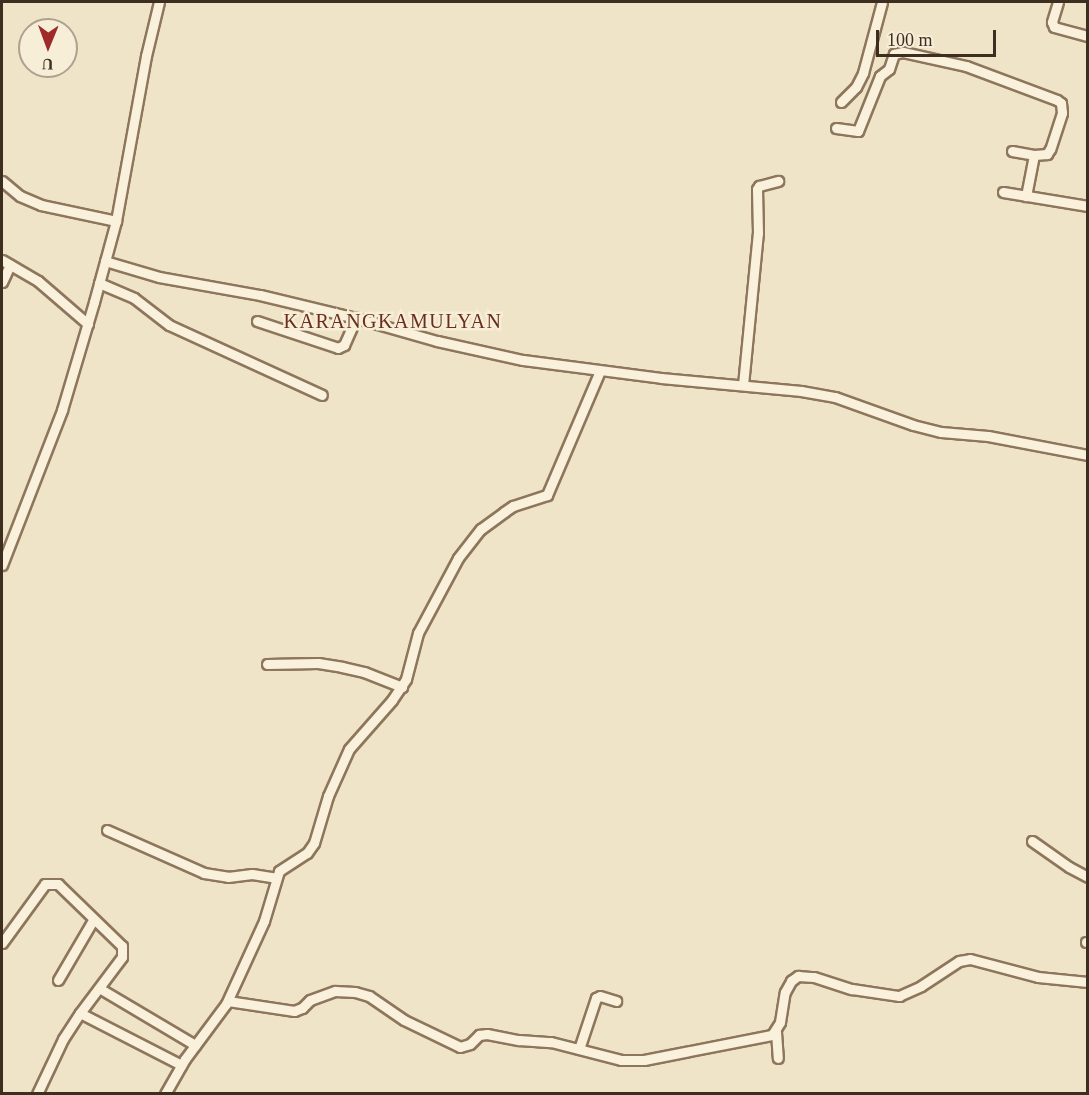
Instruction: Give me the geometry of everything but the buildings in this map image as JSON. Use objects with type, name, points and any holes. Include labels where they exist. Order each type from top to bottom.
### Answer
[{"type":"street","points":[[2,565],[63,410],[88,324],[116,221],[146,56],[159,2]]},
{"type":"street","points":[[841,102],[856,87],[863,73],[882,2]]},
{"type":"street","points":[[1058,2],[1052,22],[1054,27],[1088,36]]},
{"type":"street","points":[[836,128],[858,131],[880,76],[889,69],[894,54],[903,52],[966,66],[1061,103],[1062,113],[1047,154],[1034,155],[1012,151]]},
{"type":"street","points":[[1026,196],[1034,155]]},
{"type":"street","points":[[2,181],[20,196],[41,205],[116,221]]},
{"type":"street","points":[[743,385],[758,233],[757,189],[759,186],[778,181]]},
{"type":"street","points":[[1003,192],[1088,206]]},
{"type":"street","points":[[105,261],[159,277],[260,295],[356,318],[436,341],[523,360],[600,371],[743,385],[835,397],[931,430],[988,436],[1088,455]]},
{"type":"street","points":[[2,282],[6,263],[38,282],[88,324]]},
{"type":"street","points":[[99,284],[134,298],[169,325],[322,395]]},
{"type":"street","points":[[257,321],[338,348],[344,345],[356,318]]},
{"type":"street","points":[[165,1094],[181,1065],[228,1001],[264,921],[276,878],[282,868],[311,849],[328,796],[349,749],[402,687],[410,668],[418,633],[458,558],[478,532],[513,506],[547,495],[600,371]]},
{"type":"street","points":[[267,664],[318,663],[342,667],[364,672],[402,687]]},
{"type":"street","points":[[107,830],[204,873],[228,876],[252,874],[276,878]]},
{"type":"street","points":[[1032,841],[1069,867],[1088,877]]},
{"type":"street","points":[[2,944],[48,882],[58,884],[93,920],[120,941],[123,952],[63,1040],[37,1094]]},
{"type":"street","points":[[58,980],[93,920]]},
{"type":"street","points":[[778,1058],[776,1032],[785,992],[791,981],[798,976],[814,976],[852,989],[898,996],[966,959],[1038,977],[1088,982]]},
{"type":"street","points":[[99,988],[195,1045]]},
{"type":"street","points":[[228,1001],[294,1011],[302,1008],[310,1000],[334,991],[355,992],[369,996],[404,1020],[460,1047],[470,1044],[479,1035],[487,1034],[519,1040],[551,1042],[621,1059],[644,1060],[768,1037],[776,1032]]},
{"type":"street","points":[[579,1049],[596,998],[600,996],[616,1001]]},
{"type":"street","points":[[80,1012],[181,1065]]},
{"type":"district","name":"KARANGKAMULYAN","points":[[393,321]]}]
